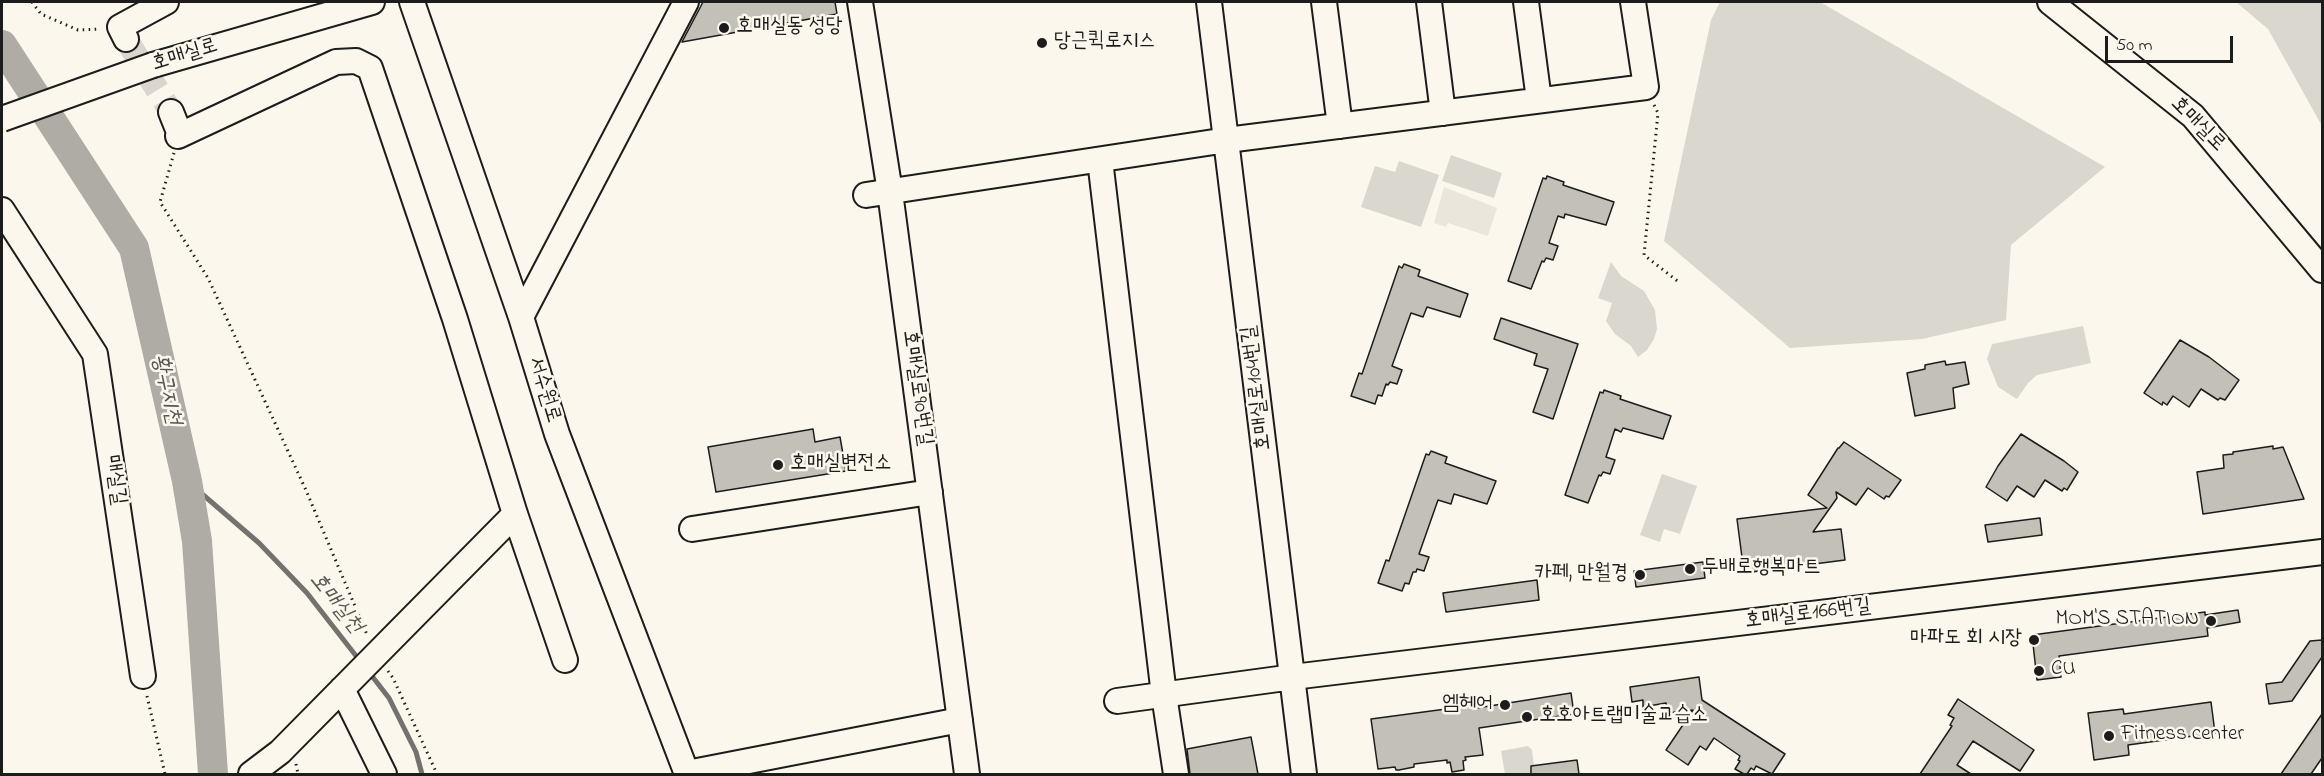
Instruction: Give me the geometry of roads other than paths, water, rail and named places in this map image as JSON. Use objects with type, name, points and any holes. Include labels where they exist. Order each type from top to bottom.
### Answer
[{"type":"street","points":[[123,33],[166,2]]},
{"type":"street","name":"호매실로","points":[[2,119],[153,65],[372,2]]},
{"type":"street","name":"서수원로","points":[[412,2],[520,317],[557,434],[687,774]]},
{"type":"street","points":[[520,317],[686,2]]},
{"type":"street","name":"호매실로90번길","points":[[860,2],[890,192],[967,774]]},
{"type":"street","name":"호매실로104번길","points":[[1209,2],[1304,774]]},
{"type":"street","points":[[1324,2],[1340,126]]},
{"type":"street","points":[[1429,2],[1443,113]]},
{"type":"street","points":[[1526,2],[1539,100]]},
{"type":"street","points":[[866,195],[1227,141],[1646,87],[1633,2]]},
{"type":"street","name":"호매실로","points":[[2050,2],[2193,116],[2322,270]]},
{"type":"street","points":[[171,112],[179,132],[178,136],[336,62],[356,61],[370,68],[455,319],[514,514],[565,660]]},
{"type":"street","points":[[1100,160],[1164,695],[1176,774]]},
{"type":"street","name":"매실길","points":[[2,210],[95,354],[143,676]]},
{"type":"street","points":[[692,529],[930,492]]},
{"type":"street","points":[[251,774],[280,752],[514,514]]},
{"type":"street","name":"호매실로166번길","points":[[1117,701],[1293,677],[2322,552]]},
{"type":"street","points":[[346,684],[384,774]]},
{"type":"street","points":[[687,774],[960,720]]},
{"type":"waterway","name":"황구지천","points":[[2,45],[134,248],[187,481],[197,541],[213,774]]},
{"type":"waterway","name":"호매실천","points":[[187,481],[259,543],[307,593],[360,661]]},
{"type":"waterway","name":"호매실천","points":[[368,671],[389,698],[416,752],[422,774]]},
{"type":"tunnel","points":[[126,39],[171,112]]},
{"type":"place","name":"호매실동 성당","points":[[724,28]]},
{"type":"place","name":"당근퀵로지스","points":[[1042,43]]},
{"type":"place","name":"호매실변전소","points":[[778,465]]},
{"type":"place","name":"두배로행복마트","points":[[1690,569]]},
{"type":"place","name":"카페, 만월경","points":[[1640,575]]},
{"type":"place","name":"MOM'S STATION","points":[[2211,621]]},
{"type":"place","name":"마파도 회 시장","points":[[2034,640]]},
{"type":"place","name":"CU","points":[[2039,671]]},
{"type":"place","name":"엠헤어","points":[[1505,705]]},
{"type":"place","name":"호호아트랩미술교습소","points":[[1527,717]]},
{"type":"place","name":"Fitness center","points":[[2109,736]]}]
